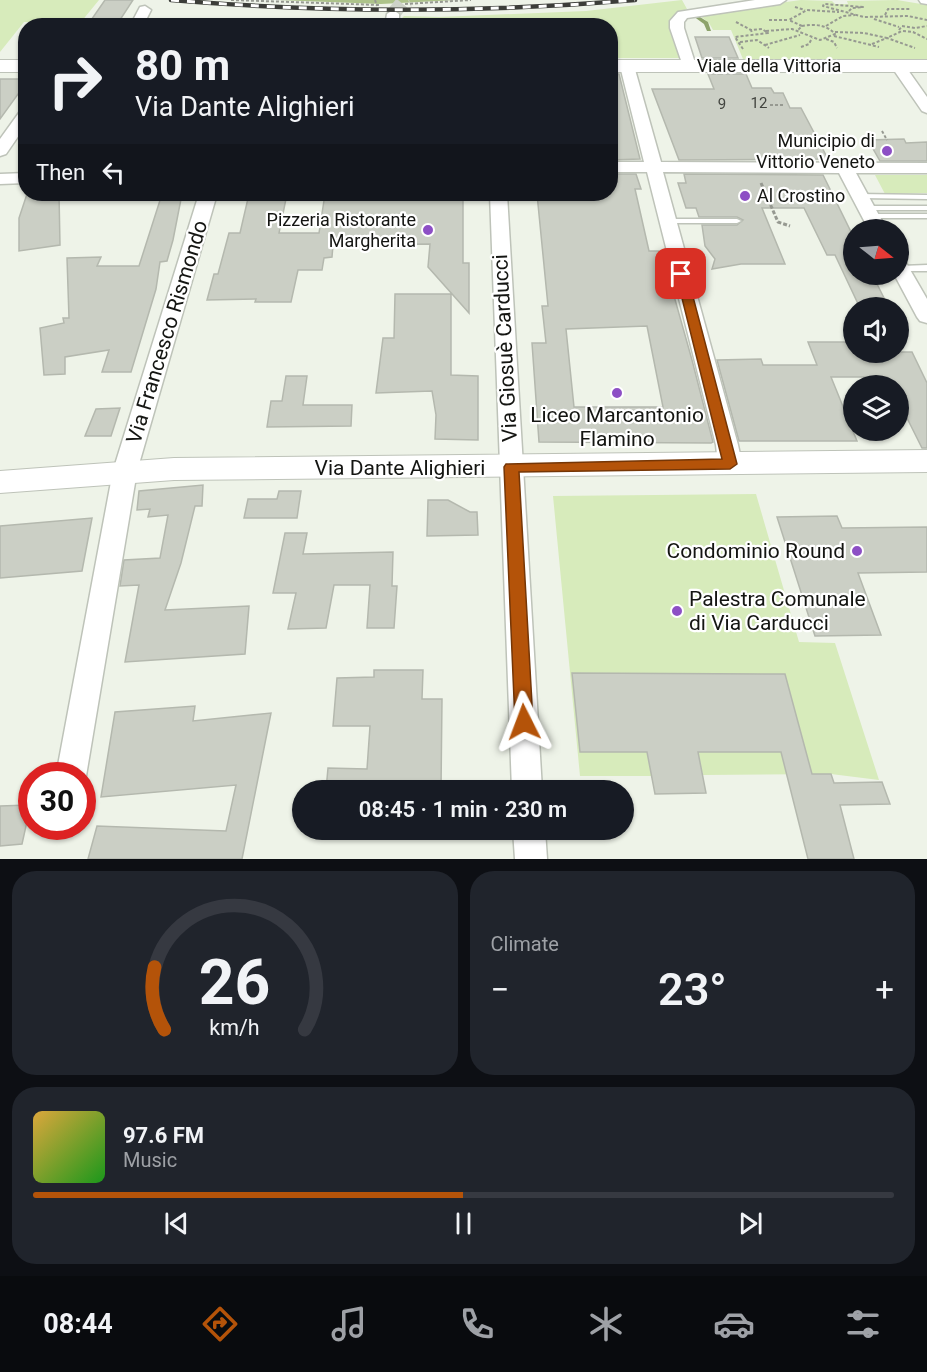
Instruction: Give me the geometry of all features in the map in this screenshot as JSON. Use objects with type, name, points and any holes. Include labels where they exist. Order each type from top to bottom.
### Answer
[{"type":"main road","name":"Viale della Vittoria","points":[[623,71],[689,66],[893,58],[927,66]]},
{"type":"main road","points":[[0,66],[18,66]]},
{"type":"main road","name":"Via Dante Alighieri","points":[[0,482],[125,471],[186,469],[927,461]]},
{"type":"street","points":[[689,66],[677,28],[677,21],[683,15],[780,0]]},
{"type":"street","points":[[140,18],[145,10]]},
{"type":"street","points":[[893,58],[927,108]]},
{"type":"street","points":[[623,71],[654,167],[727,445],[730,464]]},
{"type":"street","points":[[0,151],[18,125]]},
{"type":"street","points":[[618,167],[927,168]]},
{"type":"street","points":[[845,168],[869,212]]},
{"type":"street","points":[[0,179],[18,178]]},
{"type":"street","name":"Via Francesco Rismondo","points":[[125,471],[206,201]]},
{"type":"street","name":"Via Giosuè Carducci","points":[[498,201],[527,780]]},
{"type":"street","points":[[909,284],[927,317]]},
{"type":"street","points":[[73,762],[125,471]]},
{"type":"street","points":[[530,840],[531,859]]},
{"type":"lane","points":[[869,212],[927,196]]},
{"type":"lane","points":[[869,212],[927,208]]},
{"type":"lane","points":[[869,212],[927,216]]},
{"type":"lane","points":[[667,221],[737,221]]},
{"type":"lane","points":[[909,267],[927,268]]},
{"type":"path","points":[[231,0],[377,6],[393,12],[471,0]]},
{"type":"path","points":[[375,0],[377,6]]},
{"type":"path","points":[[840,0],[843,5]]},
{"type":"path","points":[[843,16],[840,11],[823,6],[824,4],[863,7],[852,8],[849,11],[840,11],[807,10],[789,20],[802,26],[826,27],[843,16],[855,15],[914,30],[927,39]]},
{"type":"path","points":[[904,15],[911,9],[924,4]]},
{"type":"path","points":[[885,15],[888,9],[911,9]]},
{"type":"path","points":[[849,11],[855,15]]},
{"type":"path","points":[[874,19],[885,15],[904,15],[927,20]]},
{"type":"path","points":[[739,24],[758,35],[766,34],[766,31]]},
{"type":"path","points":[[741,35],[751,32],[797,31],[802,26]]},
{"type":"path","points":[[872,44],[902,31],[927,26]]},
{"type":"path","points":[[826,27],[834,34],[872,44],[893,58]]},
{"type":"path","points":[[899,27],[902,31]]},
{"type":"path","points":[[797,31],[802,36],[824,39],[834,34],[864,33],[887,38]]},
{"type":"path","points":[[740,42],[757,39],[758,35]]},
{"type":"path","points":[[765,45],[801,35]]},
{"type":"path","points":[[770,105],[785,105]]},
{"type":"path","points":[[882,131],[887,140]]},
{"type":"path","points":[[760,181],[778,222],[790,226]]},
{"type":"green space","points":[[0,0],[99,0],[84,18],[18,18],[18,30],[0,52]]},
{"type":"green space","points":[[277,0],[456,0],[381,4]]},
{"type":"green space","points":[[682,0],[687,9],[678,13],[670,23],[671,35],[680,58],[618,58],[618,18],[402,18],[404,16],[439,17],[586,11]]},
{"type":"green space","points":[[801,0],[848,4],[847,1],[897,0],[927,5],[927,64],[745,64],[731,30],[713,30],[709,23],[698,14]]},
{"type":"green space","points":[[875,175],[927,175],[927,193],[885,194]]},
{"type":"green space","name":"Palestra Comunale di Via Carducci","points":[[756,494],[799,642],[835,643],[879,780],[831,774],[703,775],[702,771],[651,770],[652,776],[580,776],[553,496]]},
{"type":"building","points":[[105,0],[133,0],[121,18],[93,18]]},
{"type":"building","points":[[695,37],[729,37],[738,58],[702,58]]},
{"type":"building","points":[[618,74],[619,74],[640,159],[618,160]]},
{"type":"building","points":[[708,74],[746,74],[752,88],[771,88],[774,93],[783,93],[790,108],[801,108],[828,159],[679,160],[652,89],[714,89]]},
{"type":"building","points":[[0,79],[18,79],[18,94],[0,119]]},
{"type":"building","name":"Municipio di Vittorio Veneto","points":[[904,139],[906,143],[927,142],[927,161],[880,161],[868,140]]},
{"type":"building","points":[[618,174],[636,174],[641,189],[635,189],[649,251],[659,251],[662,264],[665,264],[713,442],[539,442],[532,343],[546,343],[542,306],[548,306],[538,201],[618,201]],"holes":[[[647,326],[663,407],[574,407],[566,329]]]},
{"type":"building","points":[[684,174],[823,175],[845,219],[843,272],[835,255],[827,255],[804,208],[762,208],[785,264],[741,264],[712,269],[715,259],[705,246],[702,225],[737,225],[743,220],[737,217],[699,217],[696,208],[686,208],[678,183],[686,183]]},
{"type":"building","points":[[25,201],[59,201],[60,245],[19,251],[19,218]]},
{"type":"building","points":[[160,201],[181,201],[167,261],[160,262],[156,289],[131,372],[102,372],[109,350],[65,357],[65,374],[44,375],[40,328],[64,323],[63,318],[69,318],[67,258],[101,257],[97,266],[139,266]]},
{"type":"building","points":[[247,201],[286,201],[279,233],[319,233],[324,201],[463,201],[463,263],[469,263],[469,313],[428,267],[430,244],[333,245],[332,257],[324,258],[322,270],[298,270],[291,302],[255,302],[256,299],[207,300],[214,274],[218,274],[229,233],[240,233]]},
{"type":"building","points":[[849,285],[878,285],[884,297],[855,297]]},
{"type":"building","points":[[395,294],[451,294],[451,375],[478,376],[478,440],[435,439],[436,415],[432,391],[376,393],[383,338],[394,338]]},
{"type":"building","points":[[808,342],[843,342],[843,363],[909,363],[909,352],[912,352],[927,383],[927,448],[922,448],[909,422],[909,375],[831,377],[843,407],[843,441],[739,441],[717,360],[761,359],[763,365],[817,365]]},
{"type":"building","points":[[286,376],[307,376],[303,405],[352,405],[351,426],[267,427],[271,401],[282,401]]},
{"type":"building","points":[[120,408],[111,436],[85,436],[96,409]]},
{"type":"building","points":[[203,485],[202,506],[195,506],[181,563],[165,610],[249,606],[245,654],[125,662],[139,585],[120,586],[124,560],[160,558],[168,515],[148,517],[150,509],[137,510],[139,491]]},
{"type":"building","points":[[279,491],[301,491],[297,518],[244,518],[248,499],[277,499]]},
{"type":"building","points":[[428,500],[448,500],[470,512],[477,512],[478,535],[427,536]]},
{"type":"building","points":[[837,516],[842,528],[927,527],[927,572],[858,573],[881,635],[815,636],[777,517]]},
{"type":"building","points":[[92,518],[82,571],[0,578],[0,526]]},
{"type":"building","points":[[285,533],[307,533],[303,554],[393,552],[392,586],[397,586],[394,628],[367,628],[370,585],[334,585],[326,628],[288,629],[296,593],[273,593]]},
{"type":"building","points":[[374,670],[423,670],[422,699],[442,699],[441,780],[327,780],[328,768],[367,769],[370,726],[333,726],[337,678],[374,677]]},
{"type":"building","points":[[572,673],[785,674],[812,774],[831,774],[834,783],[882,782],[890,804],[840,805],[854,859],[808,859],[781,752],[698,752],[706,793],[655,794],[647,752],[580,752]]},
{"type":"building","points":[[195,706],[193,721],[271,713],[242,859],[88,859],[93,840],[96,840],[97,826],[226,831],[236,785],[101,797],[115,712]]},
{"type":"building","points":[[18,805],[18,840],[23,840],[22,844],[0,846],[0,806]]},
{"type":"waterway","points":[[695,15],[706,23],[709,30]]},
{"type":"tunnel","points":[[393,14],[402,3],[409,0]]},
{"type":"railway","points":[[171,0],[287,7],[403,10],[519,7],[635,0]]},
{"type":"place","name":"Municipio di Vittorio Veneto","points":[[887,151]]},
{"type":"place","name":"Al Crostino","points":[[745,196]]},
{"type":"place","name":"Pizzeria Ristorante Margherita","points":[[428,230]]},
{"type":"place","name":"Liceo Marcantonio Flamino","points":[[617,393]]},
{"type":"place","name":"Condominio Round","points":[[857,551]]},
{"type":"place","name":"Palestra Comunale di Via Carducci","points":[[677,611]]},
{"type":"route","points":[[524,722],[512,467],[730,464],[727,445],[681,274]]}]
